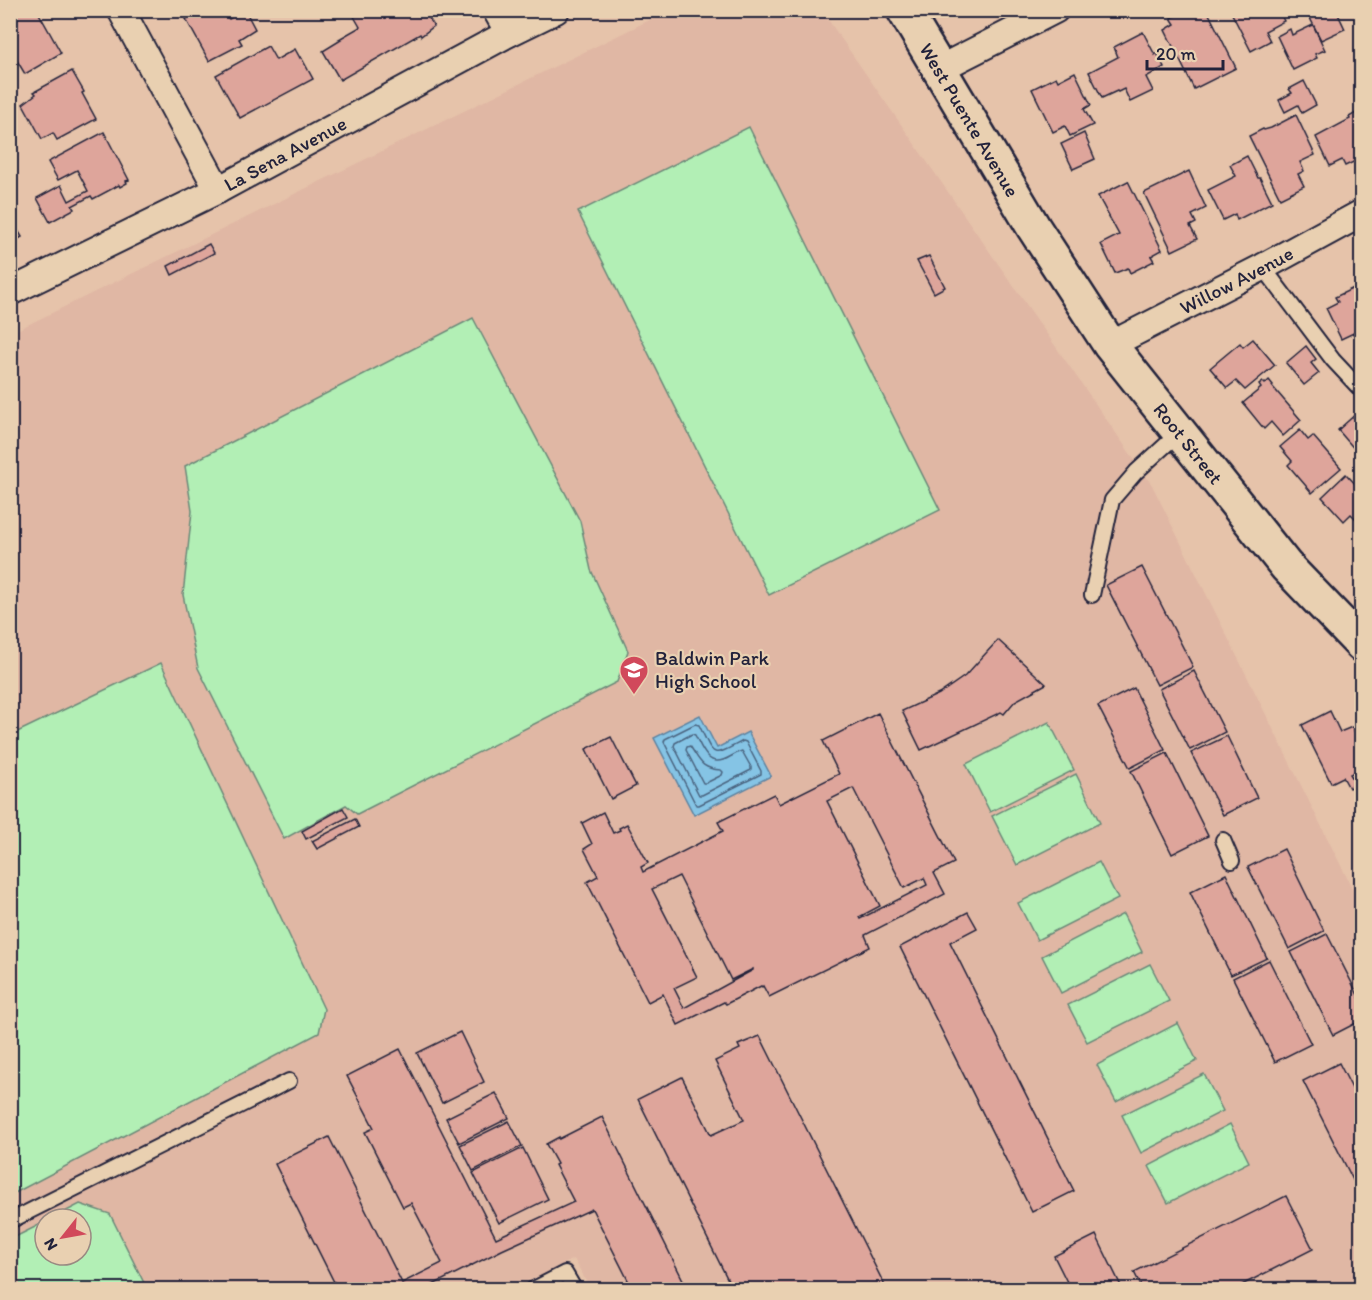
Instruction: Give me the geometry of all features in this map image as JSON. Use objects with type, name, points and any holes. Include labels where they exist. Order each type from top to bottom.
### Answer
[{"type":"main road","name":"West Puente Avenue","points":[[904,10],[1034,228]]},
{"type":"main road","name":"Root Street","points":[[1034,228],[1110,345],[1286,566],[1362,645]]},
{"type":"street","points":[[121,10],[218,189]]},
{"type":"street","points":[[496,10],[508,33]]},
{"type":"street","name":"La Sena Avenue","points":[[10,292],[218,189],[555,10]]},
{"type":"street","points":[[939,69],[1055,10]]},
{"type":"street","name":"Willow Avenue","points":[[1110,345],[1263,267],[1362,213]]},
{"type":"lane","points":[[1263,267],[1334,360],[1362,391]]},
{"type":"lane","points":[[1092,595],[1112,500],[1136,472],[1180,432]]},
{"type":"lane","points":[[1223,840],[1232,861]]},
{"type":"lane","points":[[10,1221],[289,1081]]},
{"type":"lane","points":[[532,1290],[565,1273],[575,1290]]},
{"type":"shaded area","name":"Baldwin Park High School","points":[[668,11],[822,11],[1152,485],[1361,906],[1361,1289],[591,1290],[574,1259],[512,1289],[11,1290],[11,333]]},
{"type":"green space","points":[[749,127],[940,510],[769,595],[578,212]]},
{"type":"green space","points":[[473,318],[580,521],[591,570],[628,651],[617,682],[357,814],[346,805],[284,839],[198,668],[183,595],[192,511],[185,466]]},
{"type":"green space","points":[[161,663],[324,1009],[319,1033],[11,1195],[11,735]]},
{"type":"green space","points":[[1049,722],[1074,770],[990,812],[966,764]]},
{"type":"green space","points":[[1076,774],[1100,823],[1017,865],[992,816]]},
{"type":"green space","points":[[1099,862],[1118,899],[1037,940],[1018,903]]},
{"type":"green space","points":[[1123,914],[1142,952],[1061,993],[1042,956]]},
{"type":"green space","points":[[1150,964],[1169,1001],[1087,1042],[1068,1005]]},
{"type":"green space","points":[[1178,1023],[1197,1061],[1116,1102],[1097,1065]]},
{"type":"green space","points":[[1204,1074],[1223,1111],[1141,1153],[1122,1115]]},
{"type":"green space","points":[[1230,1124],[1249,1162],[1168,1203],[1149,1166]]},
{"type":"green space","points":[[93,1208],[110,1214],[147,1289],[11,1289],[11,1239],[33,1228],[33,1267],[93,1267]]},
{"type":"water","points":[[700,715],[717,748],[748,732],[771,776],[694,815],[654,738]]},
{"type":"building","points":[[24,10],[37,10],[61,53],[25,74],[10,49],[10,18]]},
{"type":"building","points":[[187,10],[226,10],[224,11],[229,19],[245,10],[255,29],[239,39],[242,44],[209,61],[186,19],[190,17]]},
{"type":"building","points":[[356,10],[424,10],[434,26],[421,36],[420,34],[340,80],[323,51],[360,27],[352,13]]},
{"type":"building","points":[[1185,10],[1207,10],[1236,68],[1194,89],[1165,30],[1175,24],[1171,18]]},
{"type":"building","points":[[1230,10],[1289,10],[1290,12],[1282,17],[1284,21],[1265,31],[1270,41],[1251,51]]},
{"type":"building","points":[[1321,10],[1336,10],[1345,29],[1321,40],[1309,16]]},
{"type":"building","points":[[1313,25],[1325,50],[1315,54],[1317,58],[1293,70],[1277,36],[1290,29],[1292,35]]},
{"type":"building","points":[[1143,32],[1164,67],[1146,77],[1153,91],[1130,102],[1124,89],[1102,98],[1089,72],[1118,57],[1114,47]]},
{"type":"building","points":[[268,46],[276,60],[295,49],[313,79],[240,118],[216,75]]},
{"type":"building","points":[[72,71],[96,119],[57,140],[53,133],[42,139],[23,104],[36,94],[34,92]]},
{"type":"building","points":[[1075,72],[1091,105],[1084,109],[1093,125],[1070,136],[1065,126],[1053,132],[1032,89],[1056,77],[1058,81]]},
{"type":"building","points":[[1304,81],[1316,105],[1302,113],[1298,105],[1285,112],[1279,100],[1292,93],[1289,89]]},
{"type":"building","points":[[1361,110],[1362,158],[1345,166],[1342,160],[1330,166],[1316,137],[1350,119],[1349,117]]},
{"type":"building","points":[[1296,115],[1315,155],[1300,162],[1304,171],[1298,174],[1304,186],[1280,198],[1249,136]]},
{"type":"building","points":[[104,132],[129,180],[120,187],[119,185],[93,199],[91,196],[72,206],[74,209],[50,222],[37,198],[61,185],[69,201],[88,191],[77,170],[58,180],[48,162]]},
{"type":"building","points":[[1084,133],[1095,159],[1073,169],[1061,144]]},
{"type":"building","points":[[1247,156],[1272,202],[1237,220],[1235,214],[1223,220],[1208,190],[1236,176],[1230,165]]},
{"type":"building","points":[[1189,171],[1206,208],[1192,215],[1196,223],[1190,226],[1197,239],[1172,251],[1144,193]]},
{"type":"building","points":[[1128,181],[1162,250],[1151,256],[1154,261],[1130,273],[1128,268],[1115,273],[1101,244],[1119,235],[1098,196]]},
{"type":"building","points":[[10,217],[22,237],[10,244]]},
{"type":"building","points":[[209,244],[214,253],[172,275],[168,266]]},
{"type":"building","points":[[929,256],[945,287],[934,293],[917,261]]},
{"type":"building","points":[[1362,284],[1362,329],[1341,339],[1326,308],[1338,302],[1335,297]]},
{"type":"building","points":[[1253,339],[1275,365],[1245,390],[1236,381],[1227,388],[1210,368],[1240,343],[1243,347]]},
{"type":"building","points":[[1306,346],[1316,359],[1311,363],[1319,373],[1304,385],[1286,363]]},
{"type":"building","points":[[1269,380],[1301,420],[1283,436],[1271,422],[1264,429],[1243,403],[1261,388],[1259,385]]},
{"type":"building","points":[[1358,412],[1362,416],[1362,448],[1357,452],[1338,430]]},
{"type":"building","points":[[1300,430],[1308,440],[1313,436],[1341,468],[1312,493],[1288,465],[1292,461],[1280,447]]},
{"type":"building","points":[[1346,474],[1360,489],[1362,488],[1362,525],[1351,514],[1344,521],[1322,497]]},
{"type":"building","points":[[1142,567],[1193,667],[1157,685],[1106,585]]},
{"type":"building","points":[[998,640],[1046,684],[1015,701],[1004,714],[1001,712],[921,750],[902,711],[939,694],[965,676]]},
{"type":"building","points":[[1194,671],[1225,732],[1190,750],[1159,689]]},
{"type":"building","points":[[1134,688],[1165,750],[1130,768],[1098,706]]},
{"type":"building","points":[[1330,711],[1340,732],[1352,727],[1362,743],[1362,768],[1350,774],[1356,784],[1349,788],[1343,777],[1331,783],[1302,725]]},
{"type":"building","points":[[878,713],[954,863],[934,873],[945,894],[865,935],[870,947],[769,997],[761,986],[678,1025],[663,994],[648,1002],[587,882],[598,876],[584,849],[592,844],[582,823],[603,812],[613,833],[627,824],[648,863],[641,867],[643,872],[723,831],[718,822],[774,794],[779,804],[839,774],[823,741]],"holes":[[[853,788],[904,888],[924,878],[927,885],[860,919],[859,917],[880,906],[827,801]],[[679,876],[731,980],[753,969],[684,1008],[674,988],[697,977],[652,889]]]},
{"type":"building","points":[[1227,736],[1257,798],[1223,815],[1191,753]]},
{"type":"building","points":[[611,737],[636,786],[611,799],[586,749]]},
{"type":"building","points":[[1167,753],[1208,836],[1172,854],[1131,771]]},
{"type":"building","points":[[343,808],[348,817],[306,839],[302,831]]},
{"type":"building","points":[[355,819],[359,827],[317,849],[312,841]]},
{"type":"building","points":[[1284,849],[1324,931],[1289,949],[1248,867]]},
{"type":"building","points":[[1226,874],[1267,958],[1231,975],[1190,892]]},
{"type":"building","points":[[968,912],[977,928],[950,942],[1074,1191],[1032,1212],[900,947]]},
{"type":"building","points":[[1327,934],[1362,1003],[1362,1020],[1333,1035],[1291,952]]},
{"type":"building","points":[[1269,960],[1311,1044],[1275,1062],[1233,978]]},
{"type":"building","points":[[460,1032],[484,1082],[442,1103],[417,1053]]},
{"type":"building","points":[[760,1036],[887,1290],[772,1290],[769,1284],[758,1290],[733,1290],[638,1099],[682,1077],[711,1135],[744,1120],[715,1061],[740,1049],[738,1045]]},
{"type":"building","points":[[400,1049],[496,1238],[574,1202],[546,1144],[602,1117],[688,1290],[633,1290],[592,1209],[502,1250],[423,1290],[338,1290],[275,1164],[329,1137],[402,1283],[442,1263],[411,1203],[403,1207],[365,1132],[374,1128],[347,1076]]},
{"type":"building","points":[[1339,1063],[1362,1108],[1362,1178],[1354,1182],[1303,1081]]},
{"type":"building","points":[[496,1093],[509,1118],[459,1143],[446,1118]]},
{"type":"building","points":[[509,1121],[522,1146],[473,1171],[460,1145]]},
{"type":"building","points":[[523,1148],[548,1199],[499,1223],[473,1173]]},
{"type":"building","points":[[1286,1196],[1313,1249],[1232,1290],[1143,1290],[1134,1272]]},
{"type":"building","points":[[1096,1235],[1123,1290],[1071,1290],[1054,1256]]},
{"type":"place","name":"Baldwin Park High School","points":[[634,696]]}]
